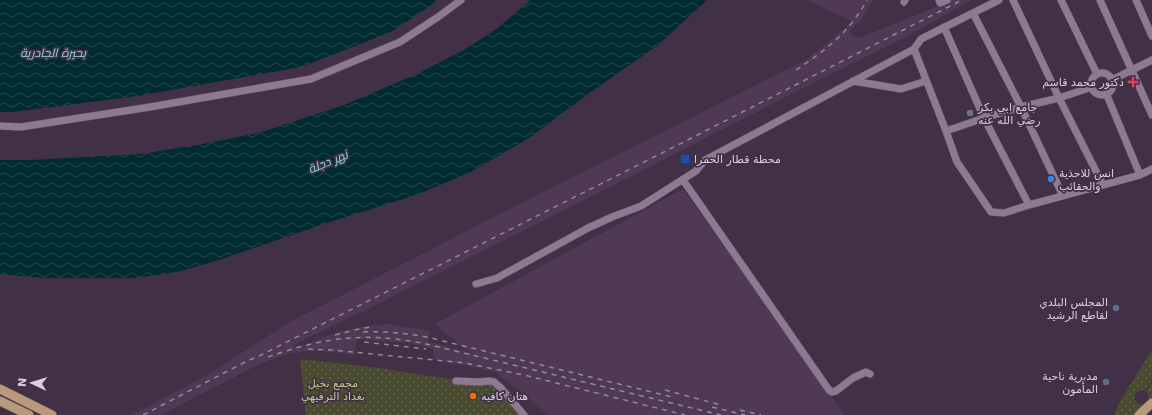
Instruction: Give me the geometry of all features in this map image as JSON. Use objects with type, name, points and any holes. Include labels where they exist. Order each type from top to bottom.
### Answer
[{"type":"main road","points":[[0,389],[52,415]]},
{"type":"main road","points":[[0,401],[29,415]]},
{"type":"main road","points":[[1139,415],[1152,403]]},
{"type":"street","points":[[0,126],[29,126],[311,79],[400,42],[461,0]]},
{"type":"street","points":[[940,0],[940,3],[947,0]]},
{"type":"street","points":[[476,284],[497,278],[588,228],[641,206],[696,171],[705,160],[914,49],[921,39],[998,0]]},
{"type":"street","points":[[1013,0],[1059,98],[1103,185]]},
{"type":"street","points":[[1061,0],[1097,74]]},
{"type":"street","points":[[1100,0],[1152,115]]},
{"type":"street","points":[[1136,0],[1152,36]]},
{"type":"street","points":[[973,13],[1021,107],[1063,196]]},
{"type":"street","points":[[944,27],[984,118],[1029,205]]},
{"type":"street","points":[[914,49],[957,162],[991,212],[1004,213],[1140,175],[1152,169]]},
{"type":"street","points":[[1112,80],[1152,60]]},
{"type":"street","points":[[1097,74],[1108,74],[1112,80],[1111,89],[1106,94],[1099,94],[1093,90],[1091,81],[1097,74]]},
{"type":"street","points":[[853,81],[902,88],[926,81]]},
{"type":"street","points":[[946,131],[984,118],[1059,98],[1092,87]]},
{"type":"street","points":[[1106,94],[1140,175]]},
{"type":"street","points":[[683,180],[828,389],[830,391],[836,391],[860,374],[866,372],[870,374]]},
{"type":"street","points":[[456,381],[494,382],[524,415]]},
{"type":"shaded area","points":[[807,0],[873,0],[859,24],[856,23],[850,32],[852,36],[861,37],[950,0],[972,0],[902,39],[376,305],[293,345],[293,347],[305,345],[337,332],[386,324],[430,331],[428,341],[469,352],[435,324],[683,189],[845,415],[549,415],[495,372],[433,359],[433,349],[409,343],[357,339],[355,355],[320,351],[305,351],[287,354],[258,365],[161,415],[132,415],[209,374],[290,322],[531,198],[806,60],[852,21]]},
{"type":"green space","points":[[1152,350],[1152,380],[1145,391],[1141,390],[1136,392],[1134,399],[1141,405],[1147,402],[1149,397],[1146,391],[1152,382],[1152,397],[1149,401],[1133,415],[1114,415],[1119,403]]},
{"type":"green space","name":"مجمع نخيل بغداد الترفيهي","points":[[300,359],[372,367],[494,386],[520,415],[306,415]]},
{"type":"water","name":"بحيرة الجادرية","points":[[0,0],[436,0],[432,5],[391,32],[301,67],[138,96],[12,112],[0,112]]},
{"type":"water","name":"نهر دجلة","points":[[531,0],[707,0],[658,45],[529,138],[467,174],[416,195],[182,271],[133,278],[41,278],[0,274],[0,160],[31,160],[141,154],[203,144],[262,132],[344,105],[417,74],[462,51],[495,30]]},
{"type":"railway","points":[[796,70],[836,40],[860,12],[867,0]]},
{"type":"railway","points":[[143,415],[962,0]]},
{"type":"railway","points":[[335,335],[370,327]]},
{"type":"railway","points":[[363,332],[411,334],[427,337],[672,397]]},
{"type":"railway","points":[[268,357],[309,344],[331,340],[361,337],[405,340],[721,415]]},
{"type":"railway","points":[[364,342],[426,349]]},
{"type":"railway","points":[[308,349],[465,363],[524,375],[685,415]]},
{"type":"railway","points":[[665,390],[721,405]]},
{"type":"railway","points":[[712,407],[745,415]]},
{"type":"railway","points":[[740,410],[761,415]]},
{"type":"place","name":"دكتور محمد قاسم","points":[[1133,82]]},
{"type":"place","name":"جامع ابي بكر رضي الله عنه","points":[[970,113]]},
{"type":"place","name":"محطة قطار الحمرا","points":[[685,159]]},
{"type":"place","name":"انس للاحذية والحقائب","points":[[1051,179]]},
{"type":"place","name":"المجلس البلدي لقاطع الرشيد","points":[[1116,308]]},
{"type":"place","name":"مديرية ناحية المأمون","points":[[1106,382]]},
{"type":"place","name":"هتان كافيه","points":[[473,396]]}]
